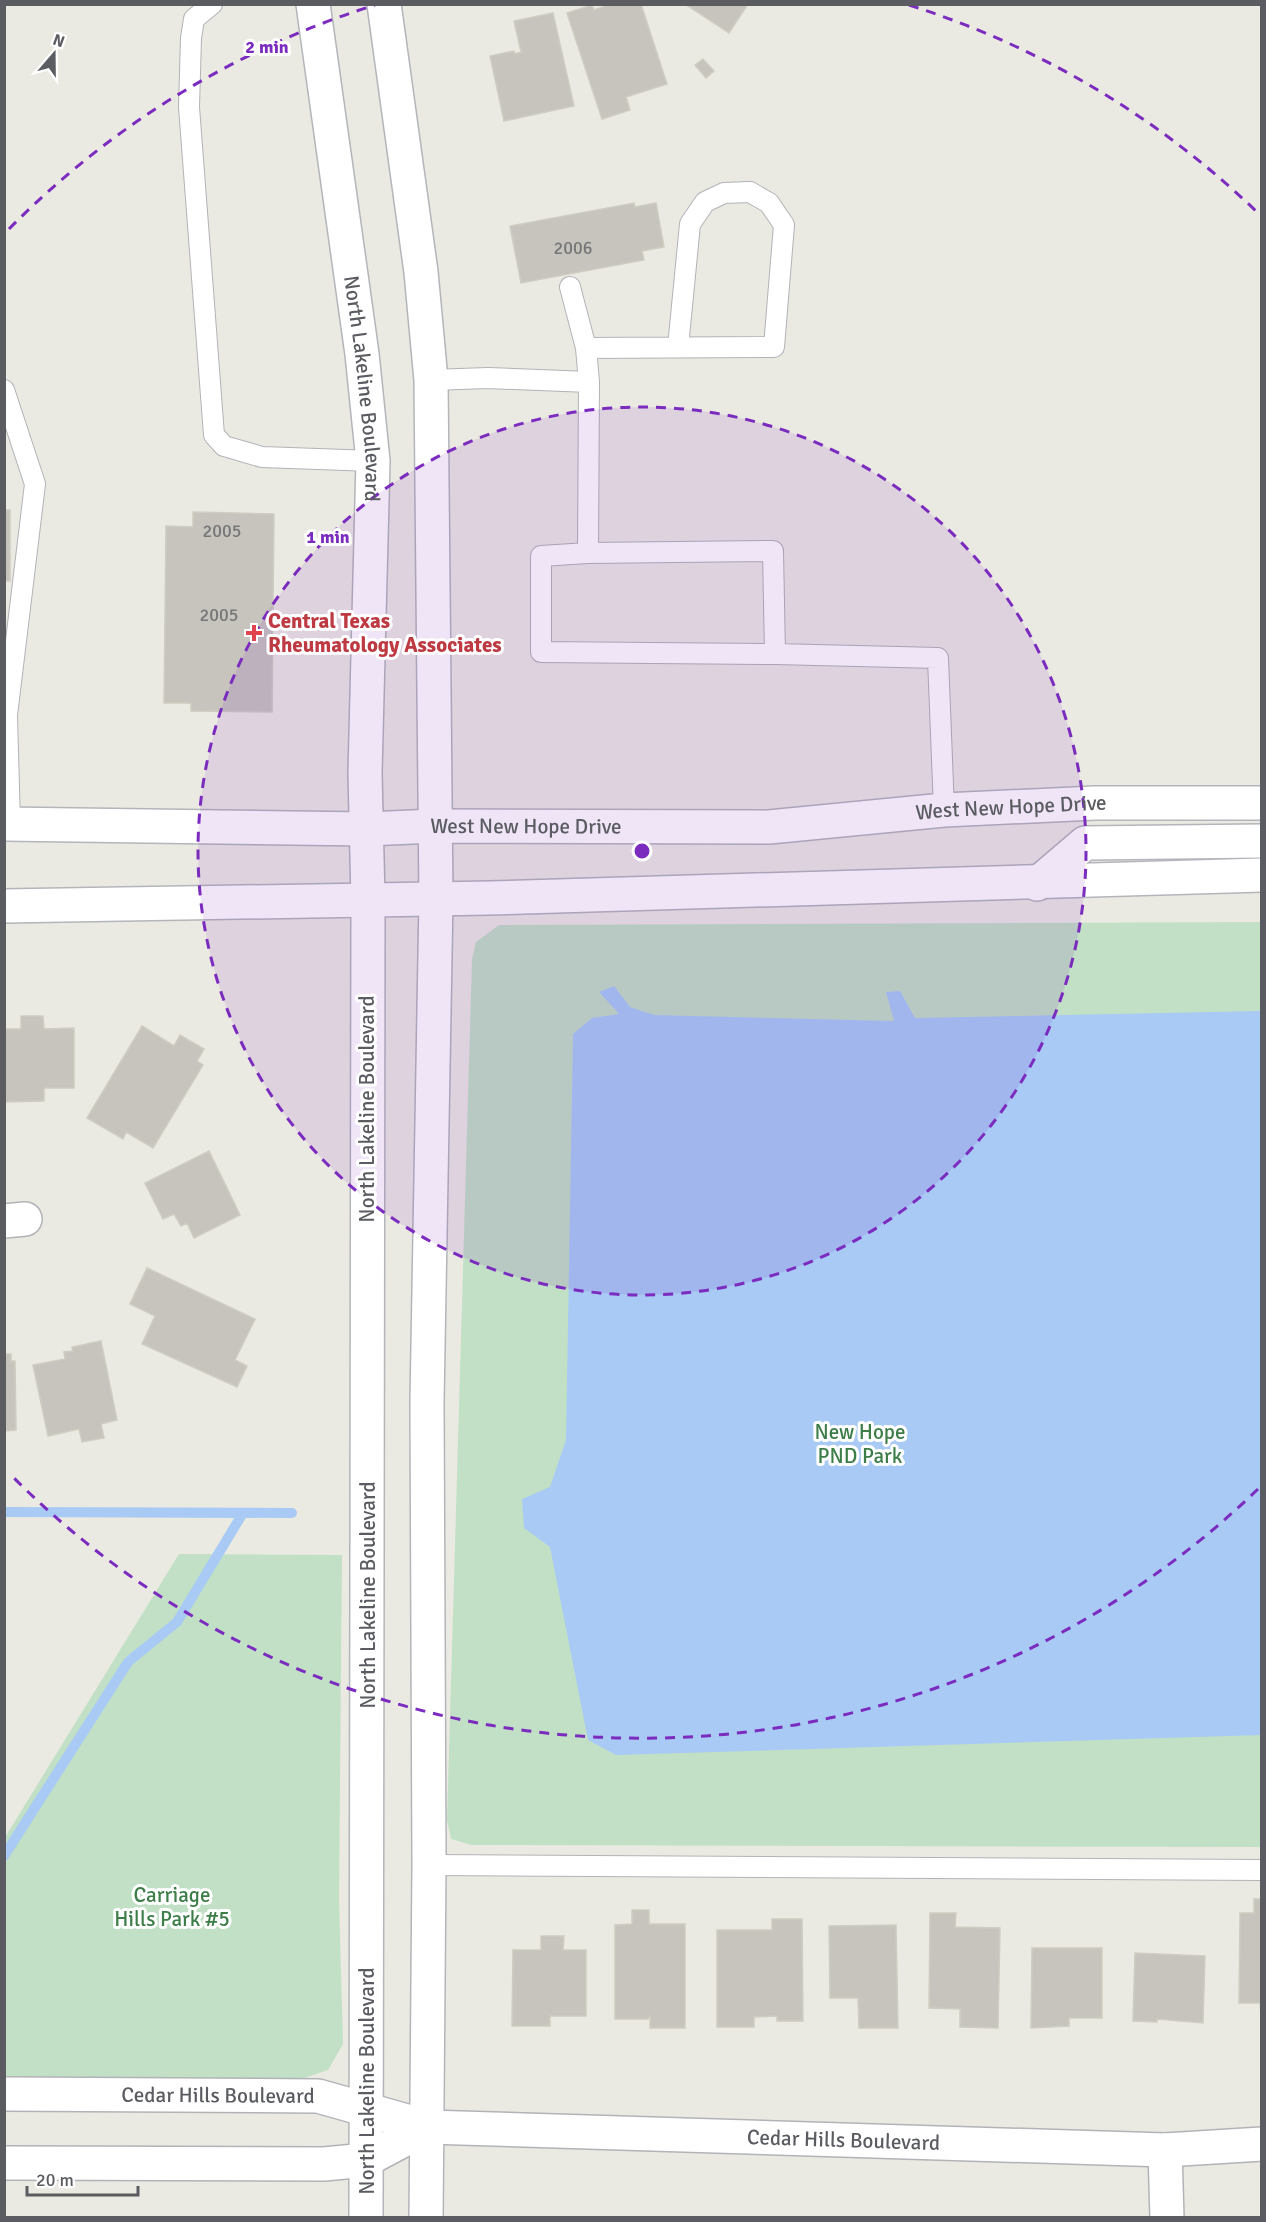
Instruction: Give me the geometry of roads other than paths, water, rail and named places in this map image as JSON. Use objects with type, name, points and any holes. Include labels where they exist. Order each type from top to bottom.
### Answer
[{"type":"main road","name":"North Lakeline Boulevard","points":[[313,4],[362,354],[373,461],[365,773],[368,900],[366,2217]]},
{"type":"main road","points":[[384,4],[421,272],[431,380],[436,899],[427,1402],[429,1865],[426,2217]]},
{"type":"main road","name":"West New Hope Drive","points":[[7,824],[367,829],[435,826],[769,826],[944,810],[1095,803],[1262,803]]},
{"type":"main road","points":[[1037,884],[1085,843],[1262,841]]},
{"type":"main road","points":[[4,906],[436,899],[1037,884],[1262,875]]},
{"type":"main road","name":"Cedar Hills Boulevard","points":[[4,2094],[318,2096],[428,2127],[1165,2150],[1262,2145]]},
{"type":"main road","name":"Cedar Hills Boulevard","points":[[4,2163],[310,2165],[366,2160],[428,2127]]},
{"type":"main road","points":[[1165,2150],[1167,2217]]},
{"type":"lane","points":[[212,4],[194,19],[190,38],[189,107],[214,435],[224,446],[261,457],[373,461]]},
{"type":"lane","points":[[586,348],[774,347],[784,225],[769,203],[750,192],[724,193],[705,202],[690,224],[678,347]]},
{"type":"lane","points":[[570,287],[586,348],[589,382],[588,553]]},
{"type":"lane","points":[[431,380],[488,378],[589,382]]},
{"type":"lane","points":[[4,390],[35,484],[7,715],[7,824]]},
{"type":"lane","points":[[775,654],[773,551],[588,553],[541,556],[541,652],[938,658],[944,810]]},
{"type":"lane","points":[[429,1865],[1262,1870]]},
{"type":"water","name":"New Hope PND Park","points":[[614,986],[630,1007],[654,1015],[894,1021],[886,992],[900,991],[915,1018],[1261,1011],[1261,1735],[616,1755],[588,1740],[550,1547],[524,1528],[522,1499],[550,1487],[566,1440],[573,1034],[592,1018],[619,1014],[599,992]]},
{"type":"waterway","points":[[4,1512],[292,1513]]},
{"type":"waterway","points":[[4,1856],[128,1662],[177,1622],[243,1513]]},
{"type":"place","name":"Central Texas Rheumatology Associates","points":[[254,633]]},
{"type":"park label","name":"Carriage Hills Park #5","points":[[172,1907]]}]
